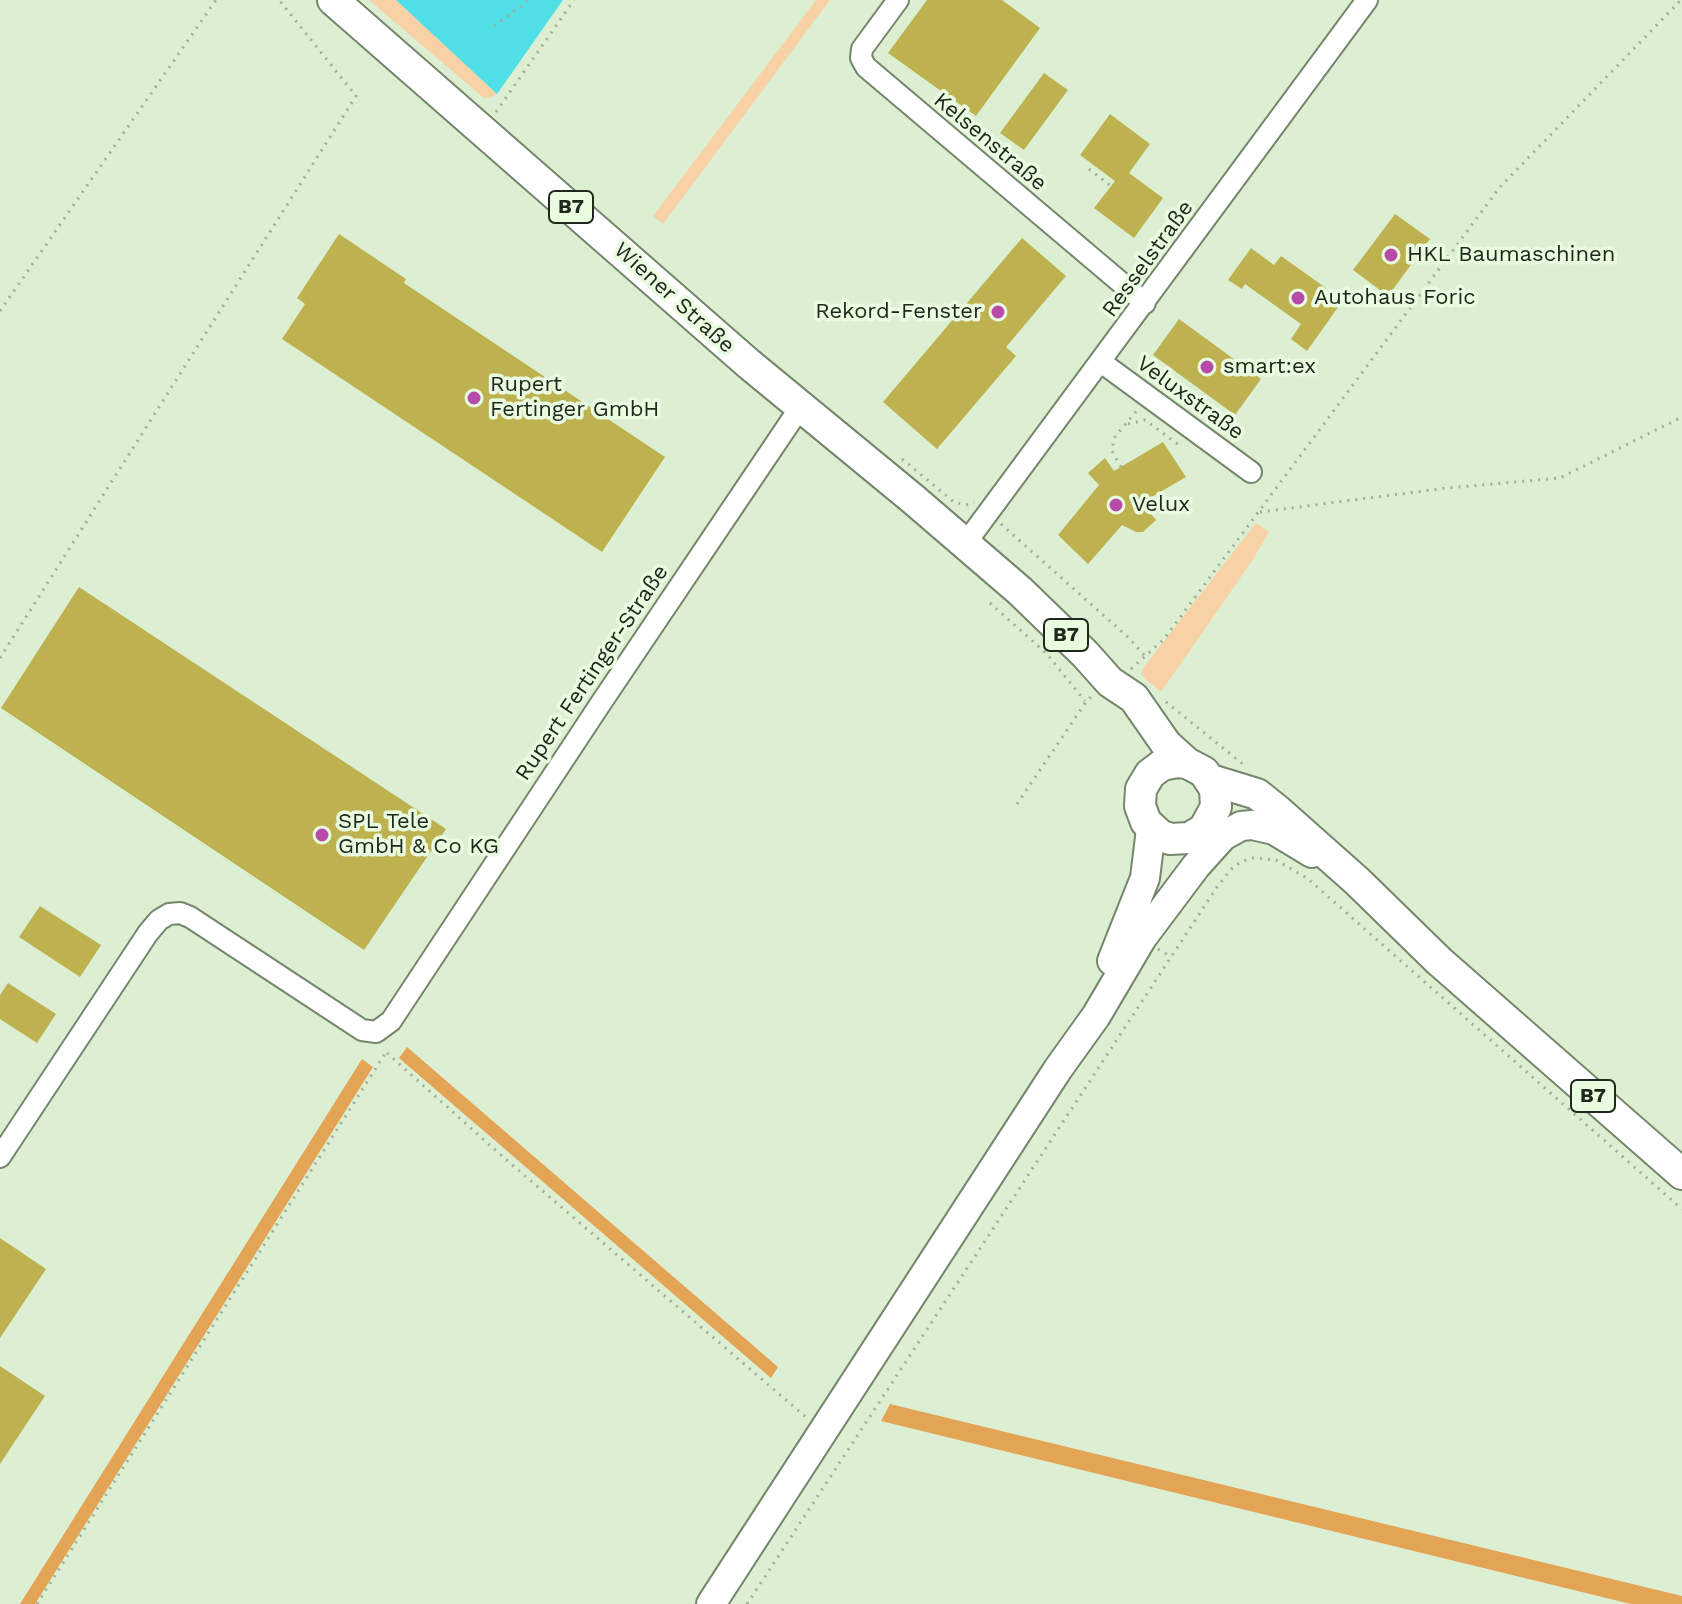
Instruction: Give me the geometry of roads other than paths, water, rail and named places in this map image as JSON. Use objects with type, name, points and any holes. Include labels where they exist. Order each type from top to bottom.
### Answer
[{"type":"main road","name":"Wiener Straße","points":[[333,0],[749,364],[1020,591],[1110,682]]},
{"type":"main road","name":"B7","points":[[1110,682],[1134,698],[1166,744],[1199,772],[1257,794],[1277,810],[1357,881],[1439,961],[1682,1174]]},
{"type":"main road","name":"B7","points":[[1110,682],[1120,705],[1144,742],[1150,774],[1140,798],[1142,814],[1151,829]]},
{"type":"main road","points":[[1150,774],[1162,765],[1177,762],[1199,772],[1217,798],[1214,815]]},
{"type":"main road","points":[[1151,829],[1160,835],[1181,839],[1197,834],[1214,815],[1239,807],[1277,810]]},
{"type":"main road","points":[[711,1604],[1058,1069],[1108,997],[1142,938],[1211,848],[1223,836],[1241,826],[1252,825],[1274,830],[1357,881]]},
{"type":"main road","points":[[1058,1069],[1098,991],[1136,903],[1149,863],[1151,829]]},
{"type":"main road","points":[[1142,938],[1172,852],[1181,839]]},
{"type":"street","name":"Kelsenstraße","points":[[898,0],[862,49],[861,58],[866,67],[1145,303]]},
{"type":"street","name":"Resselstraße","points":[[965,544],[1367,0]]},
{"type":"street","name":"Veluxstraße","points":[[1101,362],[1251,472]]},
{"type":"street","name":"Rupert Fertinger-Straße","points":[[0,1157],[148,933],[169,914],[180,913],[190,917],[368,1031],[391,1021],[801,406]]},
{"type":"water","points":[[396,0],[563,0],[497,94]]},
{"type":"place","name":"HKL Baumaschinen","points":[[1391,255]]},
{"type":"place","name":"Autohaus Foric","points":[[1298,298]]},
{"type":"place","name":"Rekord-Fenster","points":[[998,312]]},
{"type":"place","name":"smart:ex","points":[[1207,367]]},
{"type":"place","name":"Rupert Fertinger GmbH","points":[[474,398]]},
{"type":"place","name":"Velux","points":[[1116,505]]},
{"type":"place","name":"SPL Tele GmbH & Co KG","points":[[322,835]]}]
